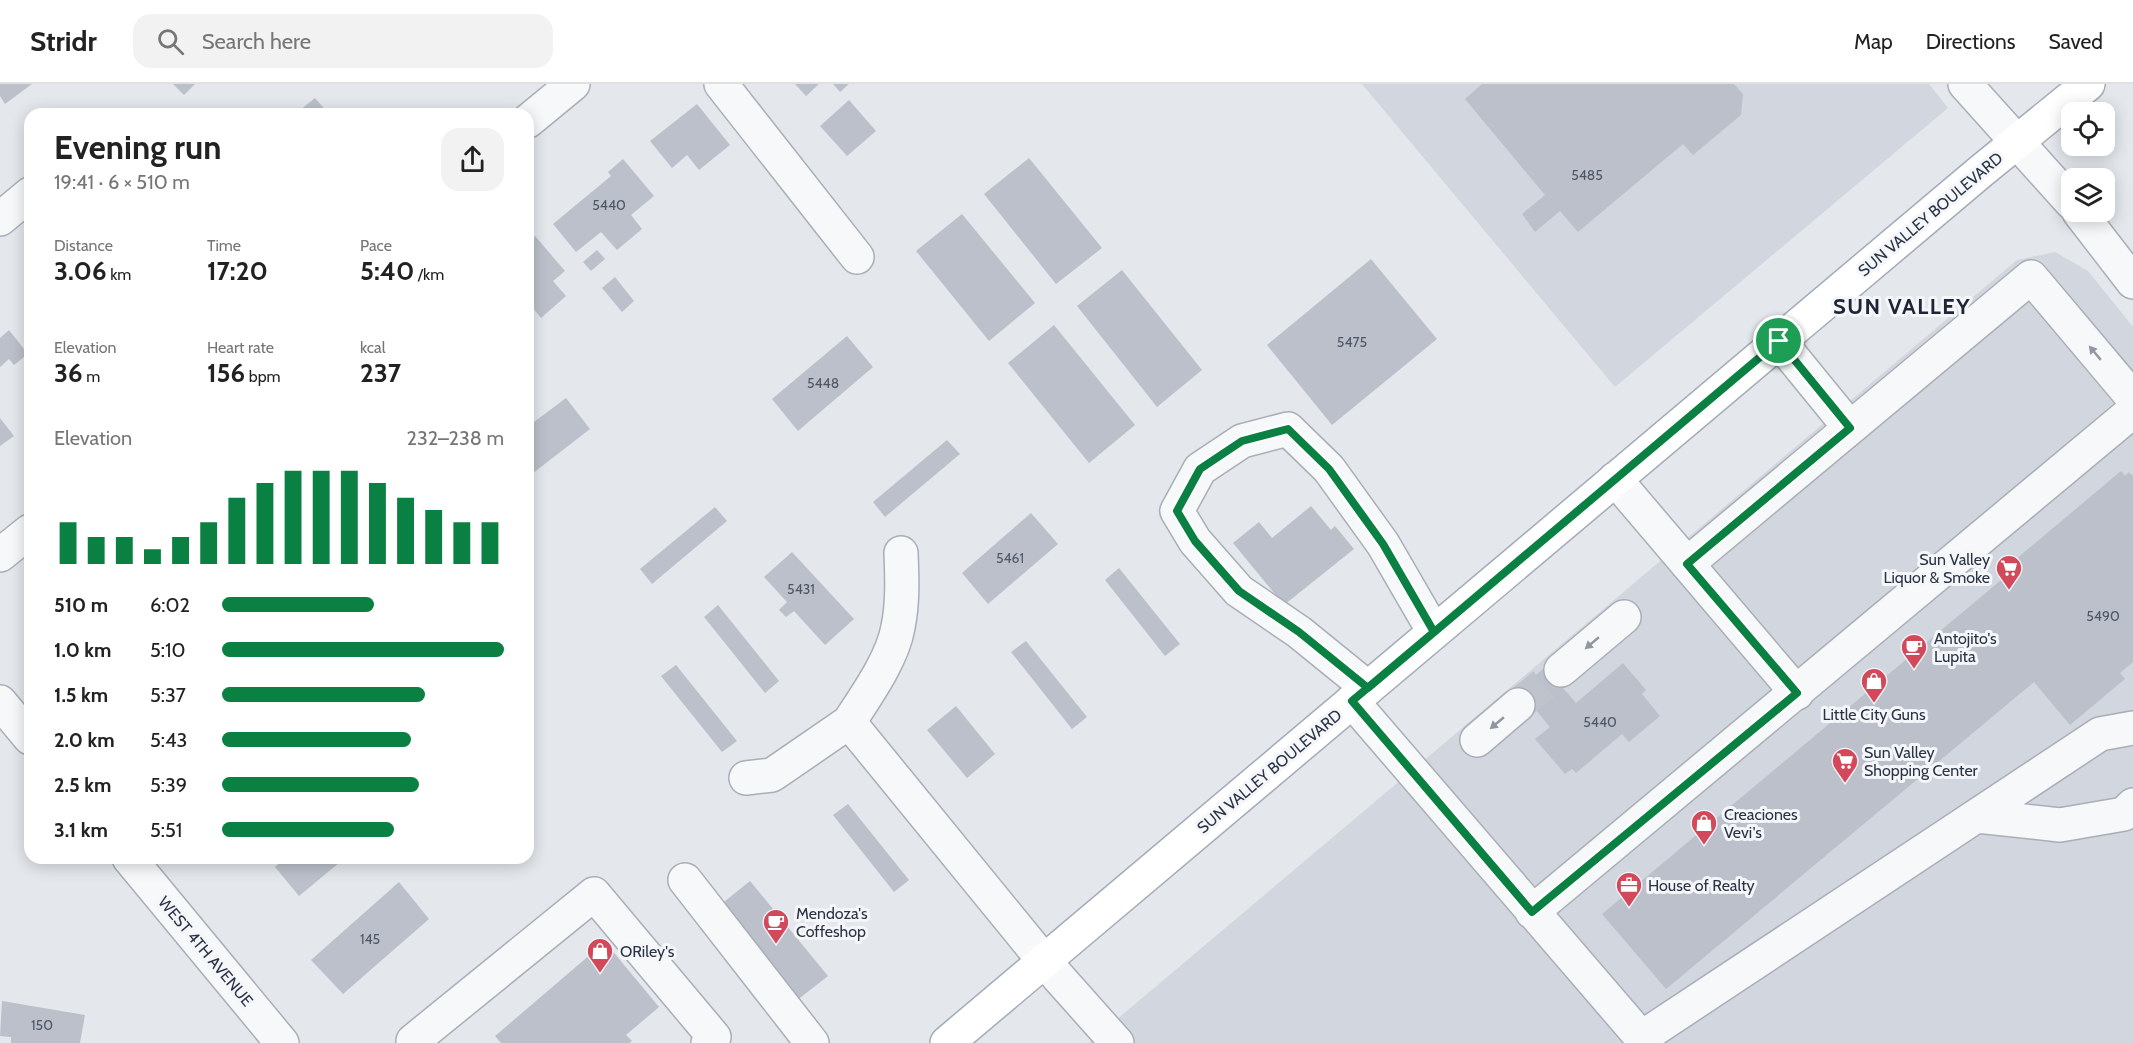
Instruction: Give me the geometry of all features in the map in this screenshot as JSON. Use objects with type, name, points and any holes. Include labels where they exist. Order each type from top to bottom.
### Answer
[{"type":"main road","name":"SUN VALLEY BOULEVARD","points":[[947,1043],[1779,341],[2088,84]]},
{"type":"street","points":[[534,116],[573,84]]},
{"type":"street","points":[[720,84],[857,258]]},
{"type":"street","points":[[1965,84],[2061,190]]},
{"type":"street","points":[[0,219],[24,199]]},
{"type":"street","points":[[2087,222],[2133,282]]},
{"type":"street","points":[[1687,564],[2031,277],[2133,398]]},
{"type":"street","points":[[1779,341],[1850,428]]},
{"type":"street","points":[[1532,912],[2133,411]]},
{"type":"street","points":[[1434,632],[1383,544],[1329,469],[1288,429],[1242,441],[1200,469],[1177,511],[1195,541],[1239,591],[1299,632],[1360,694],[1532,912],[1643,1040],[2100,734],[2133,728]]},
{"type":"street","points":[[1615,479],[1797,693]]},
{"type":"street","points":[[0,555],[24,536]]},
{"type":"street","points":[[746,778],[772,775],[849,722],[880,673],[898,630],[902,589],[901,553]]},
{"type":"street","points":[[1561,670],[1624,617]]},
{"type":"street","points":[[0,702],[24,731]]},
{"type":"street","points":[[1477,740],[1518,705]]},
{"type":"street","points":[[849,722],[1044,961],[1117,1043]]},
{"type":"street","points":[[1977,816],[2060,825],[2124,814],[2133,805]]},
{"type":"street","name":"WEST 4TH AVENUE","points":[[134,864],[282,1043]]},
{"type":"street","points":[[685,880],[812,1043]]},
{"type":"street","points":[[413,1042],[594,894],[714,1037],[708,1043]]},
{"type":"shaded area","points":[[1362,84],[1929,84],[1948,108],[1615,387]]},
{"type":"shaded area","name":"Sun Valley Shopping Center","points":[[2055,252],[2088,271],[2133,327],[2133,1043],[1089,1043],[2017,260]]},
{"type":"building","points":[[0,84],[32,84],[5,104],[0,96]]},
{"type":"building","points":[[173,84],[195,84],[184,95]]},
{"type":"building","points":[[795,84],[819,84],[806,96]]},
{"type":"building","points":[[833,84],[849,84],[840,92]]},
{"type":"building","points":[[1482,84],[1734,84],[1743,94],[1741,115],[1693,155],[1683,144],[1578,232],[1560,211],[1535,232],[1522,214],[1545,195],[1465,99]]},
{"type":"building","points":[[315,98],[324,108],[302,108]]},
{"type":"building","points":[[849,100],[876,131],[847,156],[820,126]]},
{"type":"building","points":[[697,104],[730,145],[699,170],[687,155],[672,168],[650,141]]},
{"type":"building","points":[[1029,158],[1102,248],[1056,284],[984,194]]},
{"type":"building","points":[[623,159],[654,196],[631,215],[642,229],[617,250],[601,232],[576,252],[553,224],[611,176],[608,172]]},
{"type":"building","points":[[962,214],[1035,303],[989,341],[916,251]]},
{"type":"building","points":[[534,237],[565,271],[553,281],[566,296],[541,318],[534,309]]},
{"type":"building","points":[[597,250],[605,259],[591,271],[583,262]]},
{"type":"building","points":[[1371,259],[1437,339],[1332,425],[1267,345]]},
{"type":"building","points":[[1122,270],[1202,370],[1157,407],[1077,306]]},
{"type":"building","points":[[615,277],[634,301],[622,312],[602,288]]},
{"type":"building","points":[[1054,325],[1135,425],[1089,463],[1008,363]]},
{"type":"building","points":[[9,330],[24,349],[24,357],[14,365],[9,359],[0,367],[0,338]]},
{"type":"building","points":[[847,336],[873,367],[798,431],[772,399]]},
{"type":"building","points":[[566,398],[590,429],[534,472],[534,422]]},
{"type":"building","points":[[0,418],[14,436],[0,446]]},
{"type":"building","points":[[947,440],[960,454],[885,517],[873,502]]},
{"type":"building","name":"Sun Valley Shopping Center","points":[[2121,471],[2125,476],[2129,472],[2133,476],[2133,662],[2120,673],[2125,679],[2070,725],[2034,682],[1666,989],[1602,914],[2019,565],[2015,560]]},
{"type":"building","points":[[1311,506],[1331,530],[1335,526],[1354,549],[1284,605],[1233,543],[1259,522],[1272,538]]},
{"type":"building","points":[[715,507],[727,521],[652,584],[640,569]]},
{"type":"building","points":[[1031,513],[1058,544],[988,604],[962,573]]},
{"type":"building","points":[[792,552],[854,619],[825,645],[794,611],[786,617],[779,610],[787,602],[764,577]]},
{"type":"building","points":[[1119,568],[1180,644],[1165,656],[1105,580]]},
{"type":"building","points":[[718,605],[779,681],[765,693],[704,617]]},
{"type":"building","points":[[1026,641],[1087,717],[1072,729],[1011,652]]},
{"type":"building","points":[[1623,663],[1646,690],[1642,694],[1660,716],[1629,742],[1622,734],[1576,773],[1572,769],[1565,774],[1535,739],[1550,727],[1519,690],[1545,667],[1576,703]]},
{"type":"building","points":[[676,665],[737,741],[722,752],[661,676]]},
{"type":"building","points":[[956,706],[995,754],[967,778],[927,730]]},
{"type":"building","points":[[848,804],[909,880],[894,892],[833,815]]},
{"type":"building","points":[[278,864],[338,864],[299,896],[275,867]]},
{"type":"building","name":"Mendoza's Coffeshop","points":[[750,881],[828,976],[796,1001],[719,906]]},
{"type":"building","points":[[399,882],[429,919],[343,994],[311,960]]},
{"type":"building","name":"ORiley's","points":[[605,942],[659,1007],[626,1035],[632,1041],[629,1043],[501,1043],[495,1036]]},
{"type":"building","points":[[2,1001],[85,1015],[80,1043],[11,1043],[11,1037],[0,1036]]},
{"type":"tunnel","points":[[1518,705],[1561,670]]},
{"type":"place","name":"Sun Valley Liquor & Smoke","points":[[2009,591]]},
{"type":"place","name":"Antojito's Lupita","points":[[1914,670]]},
{"type":"place","name":"Little City Guns","points":[[1874,704]]},
{"type":"place","name":"Sun Valley Shopping Center","points":[[1845,784]]},
{"type":"place","name":"Creaciones Vevi's","points":[[1704,846]]},
{"type":"place","name":"House of Realty","points":[[1629,908]]},
{"type":"place","name":"Mendoza's Coffeshop","points":[[776,945]]},
{"type":"place","name":"ORiley's","points":[[600,974]]},
{"type":"district","name":"SUN VALLEY","points":[[1902,306]]},
{"type":"route","points":[[1779,341],[1368,688],[1299,632],[1239,591],[1195,541],[1177,511],[1200,469],[1242,441],[1288,429],[1329,469],[1383,544],[1434,632],[1368,688],[1352,701],[1532,912],[1797,693],[1687,564],[1850,428],[1779,341]]}]
